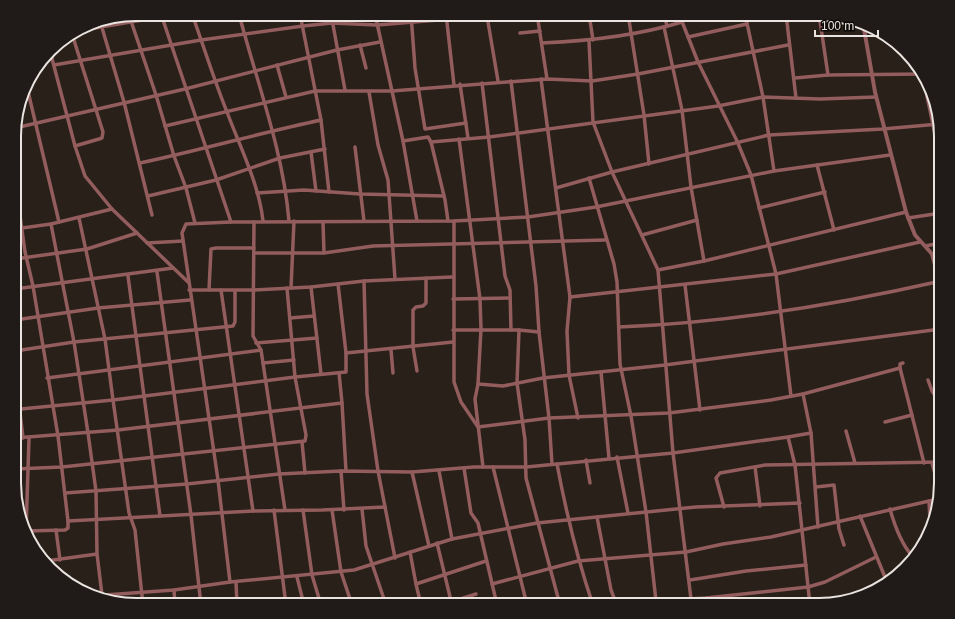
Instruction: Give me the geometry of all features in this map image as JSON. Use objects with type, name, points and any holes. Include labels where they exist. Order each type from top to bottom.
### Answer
[{"type":"street","points":[[136,21],[102,27],[124,102],[152,215]]},
{"type":"street","points":[[163,21],[195,120],[231,222]]},
{"type":"street","points":[[194,21],[215,81],[249,169],[257,193],[263,221]]},
{"type":"street","points":[[241,21],[254,71],[280,158],[286,190],[289,221]]},
{"type":"street","points":[[302,21],[321,120],[329,192]]},
{"type":"street","points":[[376,21],[403,141],[417,221]]},
{"type":"street","points":[[54,64],[81,61],[201,40],[303,26],[332,23],[377,25],[423,21]]},
{"type":"street","points":[[446,21],[454,85]]},
{"type":"street","points":[[488,21],[498,81]]},
{"type":"street","points":[[538,21],[547,78]]},
{"type":"street","points":[[590,21],[593,122],[612,172],[658,270],[661,326],[673,453],[679,508],[690,580],[691,598]]},
{"type":"street","points":[[629,21],[644,115],[649,164]]},
{"type":"street","points":[[665,21],[682,110],[691,187],[704,261]]},
{"type":"street","points":[[746,21],[763,97],[774,171]]},
{"type":"street","points":[[786,21],[788,45],[796,98]]},
{"type":"street","points":[[820,21],[828,75]]},
{"type":"street","points":[[132,22],[174,156],[186,188],[195,223]]},
{"type":"street","points":[[412,22],[418,89],[425,129],[431,142],[444,196],[448,222]]},
{"type":"street","points":[[542,43],[591,40],[632,35],[682,22],[698,62],[751,175],[770,245],[776,274],[791,396]]},
{"type":"street","points":[[332,23],[345,90]]},
{"type":"street","points":[[688,37],[747,24]]},
{"type":"street","points":[[864,30],[871,75],[883,129],[906,212],[912,230],[920,242],[932,254],[934,261]]},
{"type":"street","points":[[520,33],[540,31]]},
{"type":"street","points":[[74,39],[103,132],[102,138],[75,146]]},
{"type":"street","points":[[22,126],[185,89],[337,50],[380,42]]},
{"type":"street","points":[[360,45],[366,68]]},
{"type":"street","points":[[165,126],[315,91],[392,91],[460,84],[547,78],[592,81],[638,74],[788,45]]},
{"type":"street","points":[[52,58],[75,146],[85,176],[112,209],[188,282]]},
{"type":"street","points":[[277,65],[286,97]]},
{"type":"street","points":[[794,78],[828,75],[915,73]]},
{"type":"street","points":[[542,79],[570,297],[567,331],[569,375],[578,418]]},
{"type":"street","points":[[511,81],[536,286],[543,378],[549,418],[552,464]]},
{"type":"street","points":[[482,83],[505,276],[510,290],[511,330]]},
{"type":"street","points":[[460,84],[468,138]]},
{"type":"street","points":[[369,92],[378,145],[388,180],[395,279]]},
{"type":"street","points":[[28,96],[59,222]]},
{"type":"street","points":[[431,142],[489,136],[718,106],[763,97],[820,99],[876,97]]},
{"type":"street","points":[[927,97],[934,128]]},
{"type":"street","points":[[140,163],[206,149],[272,130],[321,120]]},
{"type":"street","points":[[425,129],[466,123]]},
{"type":"street","points":[[556,188],[589,178],[736,141],[769,135],[883,129],[933,124]]},
{"type":"street","points":[[403,141],[428,137]]},
{"type":"street","points":[[459,139],[471,220],[480,299],[481,329],[478,384],[474,396],[483,467]]},
{"type":"street","points":[[355,147],[364,221]]},
{"type":"street","points":[[148,196],[216,180],[280,158],[325,149]]},
{"type":"street","points":[[311,152],[316,191]]},
{"type":"street","points":[[230,582],[218,480],[190,300],[182,233],[184,227],[195,223],[263,221],[454,222],[471,220],[499,220],[596,207],[774,171],[890,155]]},
{"type":"street","points":[[817,165],[834,230]]},
{"type":"street","points":[[589,178],[605,240],[614,264],[618,292],[621,370],[632,416],[652,555],[656,598]]},
{"type":"street","points":[[257,193],[286,190],[444,196]]},
{"type":"street","points":[[759,208],[824,192]]},
{"type":"street","points":[[22,228],[79,218],[112,209]]},
{"type":"street","points":[[658,270],[704,261],[906,212]]},
{"type":"street","points":[[908,218],[934,213]]},
{"type":"street","points":[[79,218],[87,249],[109,368],[126,489],[128,514],[136,530],[142,598]]},
{"type":"street","points":[[642,235],[697,220]]},
{"type":"street","points":[[21,469],[62,467],[152,456],[305,441],[306,438],[295,376],[290,318],[289,288],[293,253],[294,221]]},
{"type":"street","points":[[21,222],[58,436],[68,521],[67,530],[32,531]]},
{"type":"street","points":[[254,222],[253,331],[263,363],[269,413],[285,510]]},
{"type":"street","points":[[323,222],[324,253]]},
{"type":"street","points":[[454,222],[452,277],[455,387],[461,402],[478,426]]},
{"type":"street","points":[[50,224],[74,342],[88,433],[96,491],[98,520],[97,554],[102,593]]},
{"type":"street","points":[[21,258],[87,249],[137,233]]},
{"type":"street","points":[[254,253],[324,253],[359,247],[392,245],[605,240]]},
{"type":"street","points":[[147,243],[183,241]]},
{"type":"street","points":[[570,297],[776,274],[920,242]]},
{"type":"street","points":[[925,246],[934,244]]},
{"type":"street","points":[[209,290],[211,249],[254,248]]},
{"type":"street","points":[[21,288],[63,282],[128,276],[173,268]]},
{"type":"street","points":[[157,272],[187,484],[200,598]]},
{"type":"street","points":[[128,276],[160,516]]},
{"type":"street","points":[[189,290],[235,291],[311,287],[395,279],[452,277]]},
{"type":"street","points":[[417,371],[413,347],[413,310],[414,307],[423,306],[426,303],[426,278]]},
{"type":"street","points":[[364,281],[367,394],[378,471],[395,558]]},
{"type":"street","points":[[619,327],[661,326],[781,311],[855,300],[934,282]]},
{"type":"street","points":[[338,284],[346,353],[346,371],[339,373],[295,376],[114,400],[21,409],[23,438],[29,438],[149,427],[342,404]]},
{"type":"street","points":[[685,285],[700,410]]},
{"type":"street","points":[[311,287],[321,374]]},
{"type":"street","points":[[220,290],[253,511]]},
{"type":"street","points":[[21,350],[74,342],[233,326],[235,324],[235,291]]},
{"type":"street","points":[[453,299],[510,298]]},
{"type":"street","points":[[21,319],[98,308],[190,300]]},
{"type":"street","points":[[290,318],[314,316]]},
{"type":"street","points":[[453,330],[481,329],[539,332]]},
{"type":"street","points":[[519,330],[517,383],[523,421],[527,481],[558,598]]},
{"type":"street","points":[[478,384],[498,386],[543,378],[665,365],[934,330]]},
{"type":"street","points":[[256,343],[317,338]]},
{"type":"street","points":[[346,353],[391,350],[453,342]]},
{"type":"street","points":[[47,378],[78,372],[140,366],[260,350]]},
{"type":"street","points":[[391,350],[393,373]]},
{"type":"street","points":[[263,363],[294,360]]},
{"type":"street","points":[[903,363],[900,364],[900,368],[924,463]]},
{"type":"street","points":[[478,426],[549,418],[632,416],[700,410],[803,394],[900,368]]},
{"type":"street","points":[[602,372],[609,458]]},
{"type":"street","points":[[339,373],[346,471]]},
{"type":"street","points":[[928,380],[934,394]]},
{"type":"street","points":[[803,394],[811,433],[818,527]]},
{"type":"street","points":[[885,422],[912,415]]},
{"type":"street","points":[[846,431],[855,462]]},
{"type":"street","points":[[65,493],[187,484],[279,474],[341,471],[412,472],[483,467],[526,467],[617,457],[673,453],[788,438],[811,433]]},
{"type":"street","points":[[27,519],[29,438]]},
{"type":"street","points":[[788,438],[795,465],[809,598]]},
{"type":"street","points":[[302,442],[305,473]]},
{"type":"street","points":[[617,457],[628,514]]},
{"type":"street","points":[[586,460],[590,483]]},
{"type":"street","points":[[724,507],[716,475],[755,467],[855,462],[932,463],[934,470]]},
{"type":"street","points":[[557,464],[578,561],[591,598]]},
{"type":"street","points":[[493,467],[525,598]]},
{"type":"street","points":[[755,467],[760,506]]},
{"type":"street","points":[[464,468],[471,513],[477,521],[495,598]]},
{"type":"street","points":[[341,471],[344,510]]},
{"type":"street","points":[[439,471],[452,539]]},
{"type":"street","points":[[412,472],[428,546]]},
{"type":"street","points":[[816,487],[834,485],[838,522],[844,545]]},
{"type":"street","points":[[492,584],[578,561],[686,552],[723,544],[803,531],[860,516],[933,500]]},
{"type":"street","points":[[929,501],[930,514]]},
{"type":"street","points":[[105,594],[174,590],[230,582],[341,572],[372,565],[452,539],[537,523],[679,508],[760,506],[800,503]]},
{"type":"street","points":[[68,521],[191,515],[221,512],[344,510],[385,507]]},
{"type":"street","points":[[362,509],[364,537],[384,598]]},
{"type":"street","points":[[890,509],[897,532],[910,553]]},
{"type":"street","points":[[274,510],[285,598]]},
{"type":"street","points":[[303,510],[312,575],[320,598]]},
{"type":"street","points":[[332,510],[341,572],[350,598]]},
{"type":"street","points":[[860,516],[885,577]]},
{"type":"street","points":[[597,517],[610,590],[613,598]]},
{"type":"street","points":[[56,530],[60,560]]},
{"type":"street","points":[[437,543],[451,598]]},
{"type":"street","points":[[410,552],[419,598]]},
{"type":"street","points":[[52,561],[97,554]]},
{"type":"street","points":[[706,598],[808,587],[825,582],[876,557]]},
{"type":"street","points":[[416,584],[486,561]]},
{"type":"street","points":[[690,580],[746,571],[806,565]]},
{"type":"street","points":[[297,577],[302,598]]},
{"type":"street","points":[[236,582],[237,598]]},
{"type":"street","points":[[174,590],[175,598]]},
{"type":"street","points":[[466,598],[476,594]]}]
